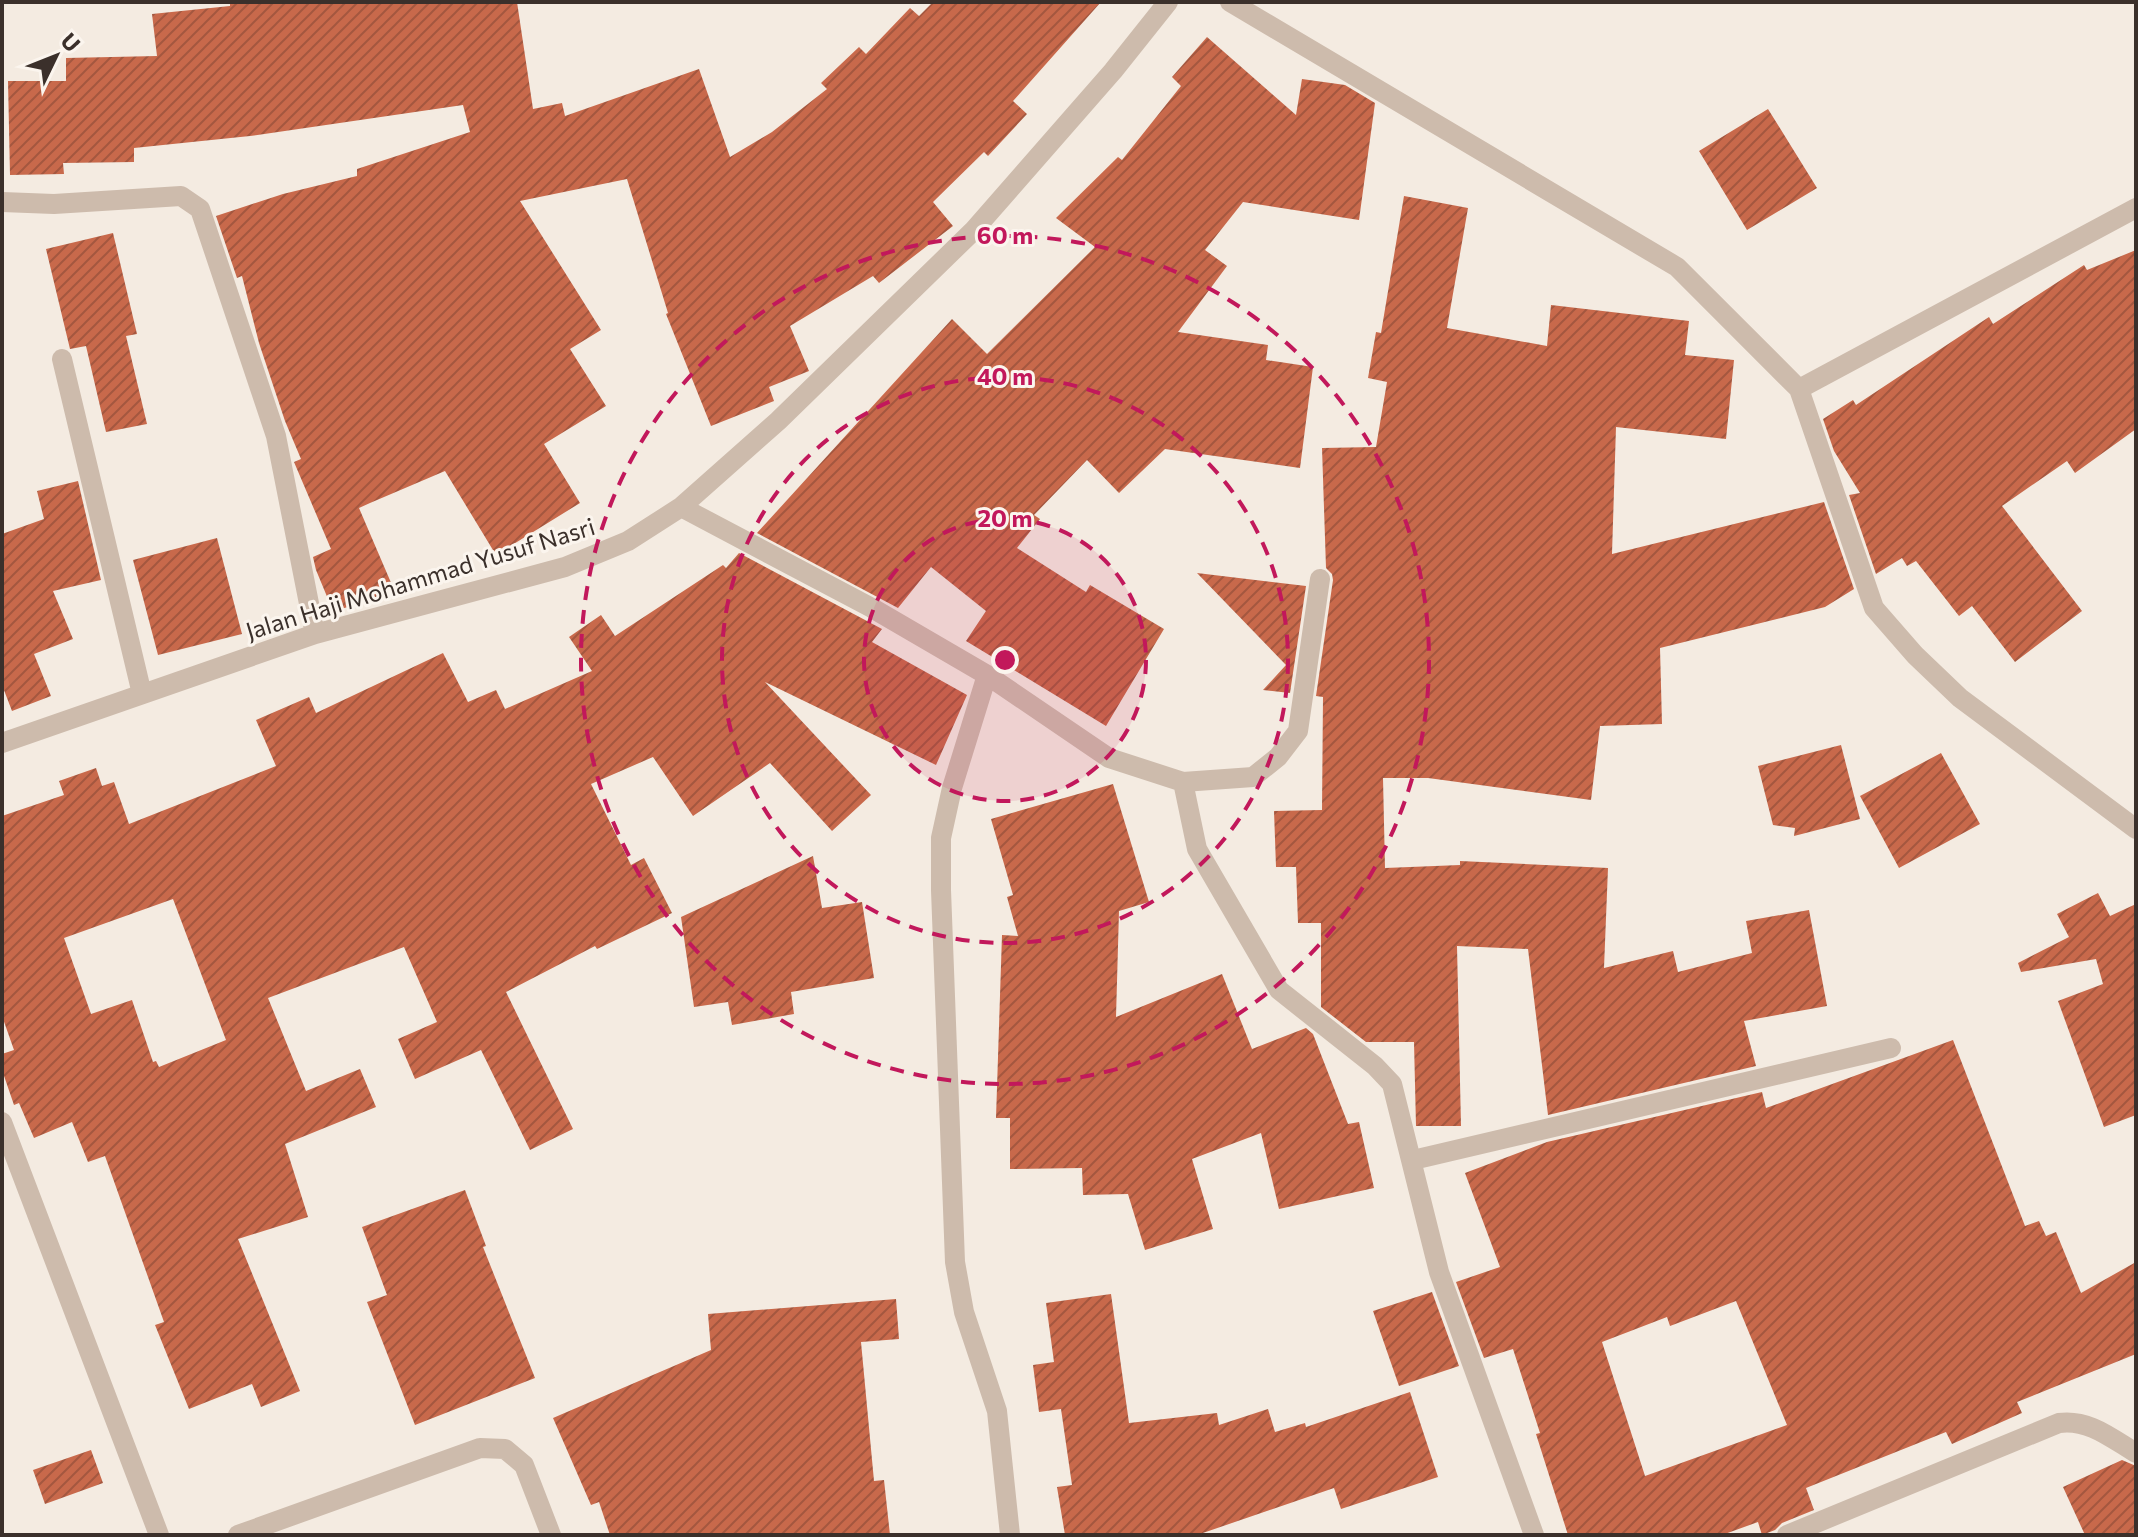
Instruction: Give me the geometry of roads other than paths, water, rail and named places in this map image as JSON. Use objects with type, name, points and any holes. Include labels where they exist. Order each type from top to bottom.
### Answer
[{"type":"street","name":"Jalan Haji Mohammad Yusuf Nasri","points":[[2,743],[315,634],[565,567],[628,541],[681,507],[778,421],[973,231],[1113,71],[1168,2]]},
{"type":"street","points":[[1230,2],[1677,267],[1799,389],[1874,608],[1915,655],[1960,698],[2136,829]]},
{"type":"street","points":[[2,202],[54,204],[181,196],[200,209],[276,436],[315,634]]},
{"type":"street","points":[[1799,389],[2136,208]]},
{"type":"street","points":[[62,359],[142,694]]},
{"type":"street","points":[[681,507],[872,608],[987,675],[1109,758],[1183,782],[1253,777],[1278,757],[1298,731],[1320,579]]},
{"type":"street","points":[[987,675],[952,788],[941,838],[941,890],[955,1262],[964,1312],[997,1411],[1010,1535]]},
{"type":"street","points":[[1183,782],[1197,849],[1279,990],[1375,1066],[1392,1084],[1439,1272],[1534,1535]]},
{"type":"street","points":[[1413,1160],[1891,1048]]},
{"type":"street","points":[[2,1122],[159,1535]]},
{"type":"street","points":[[1787,1535],[2059,1423],[2074,1421],[2088,1425],[2136,1453]]},
{"type":"street","points":[[238,1535],[480,1448],[505,1449],[524,1465],[551,1535]]}]
